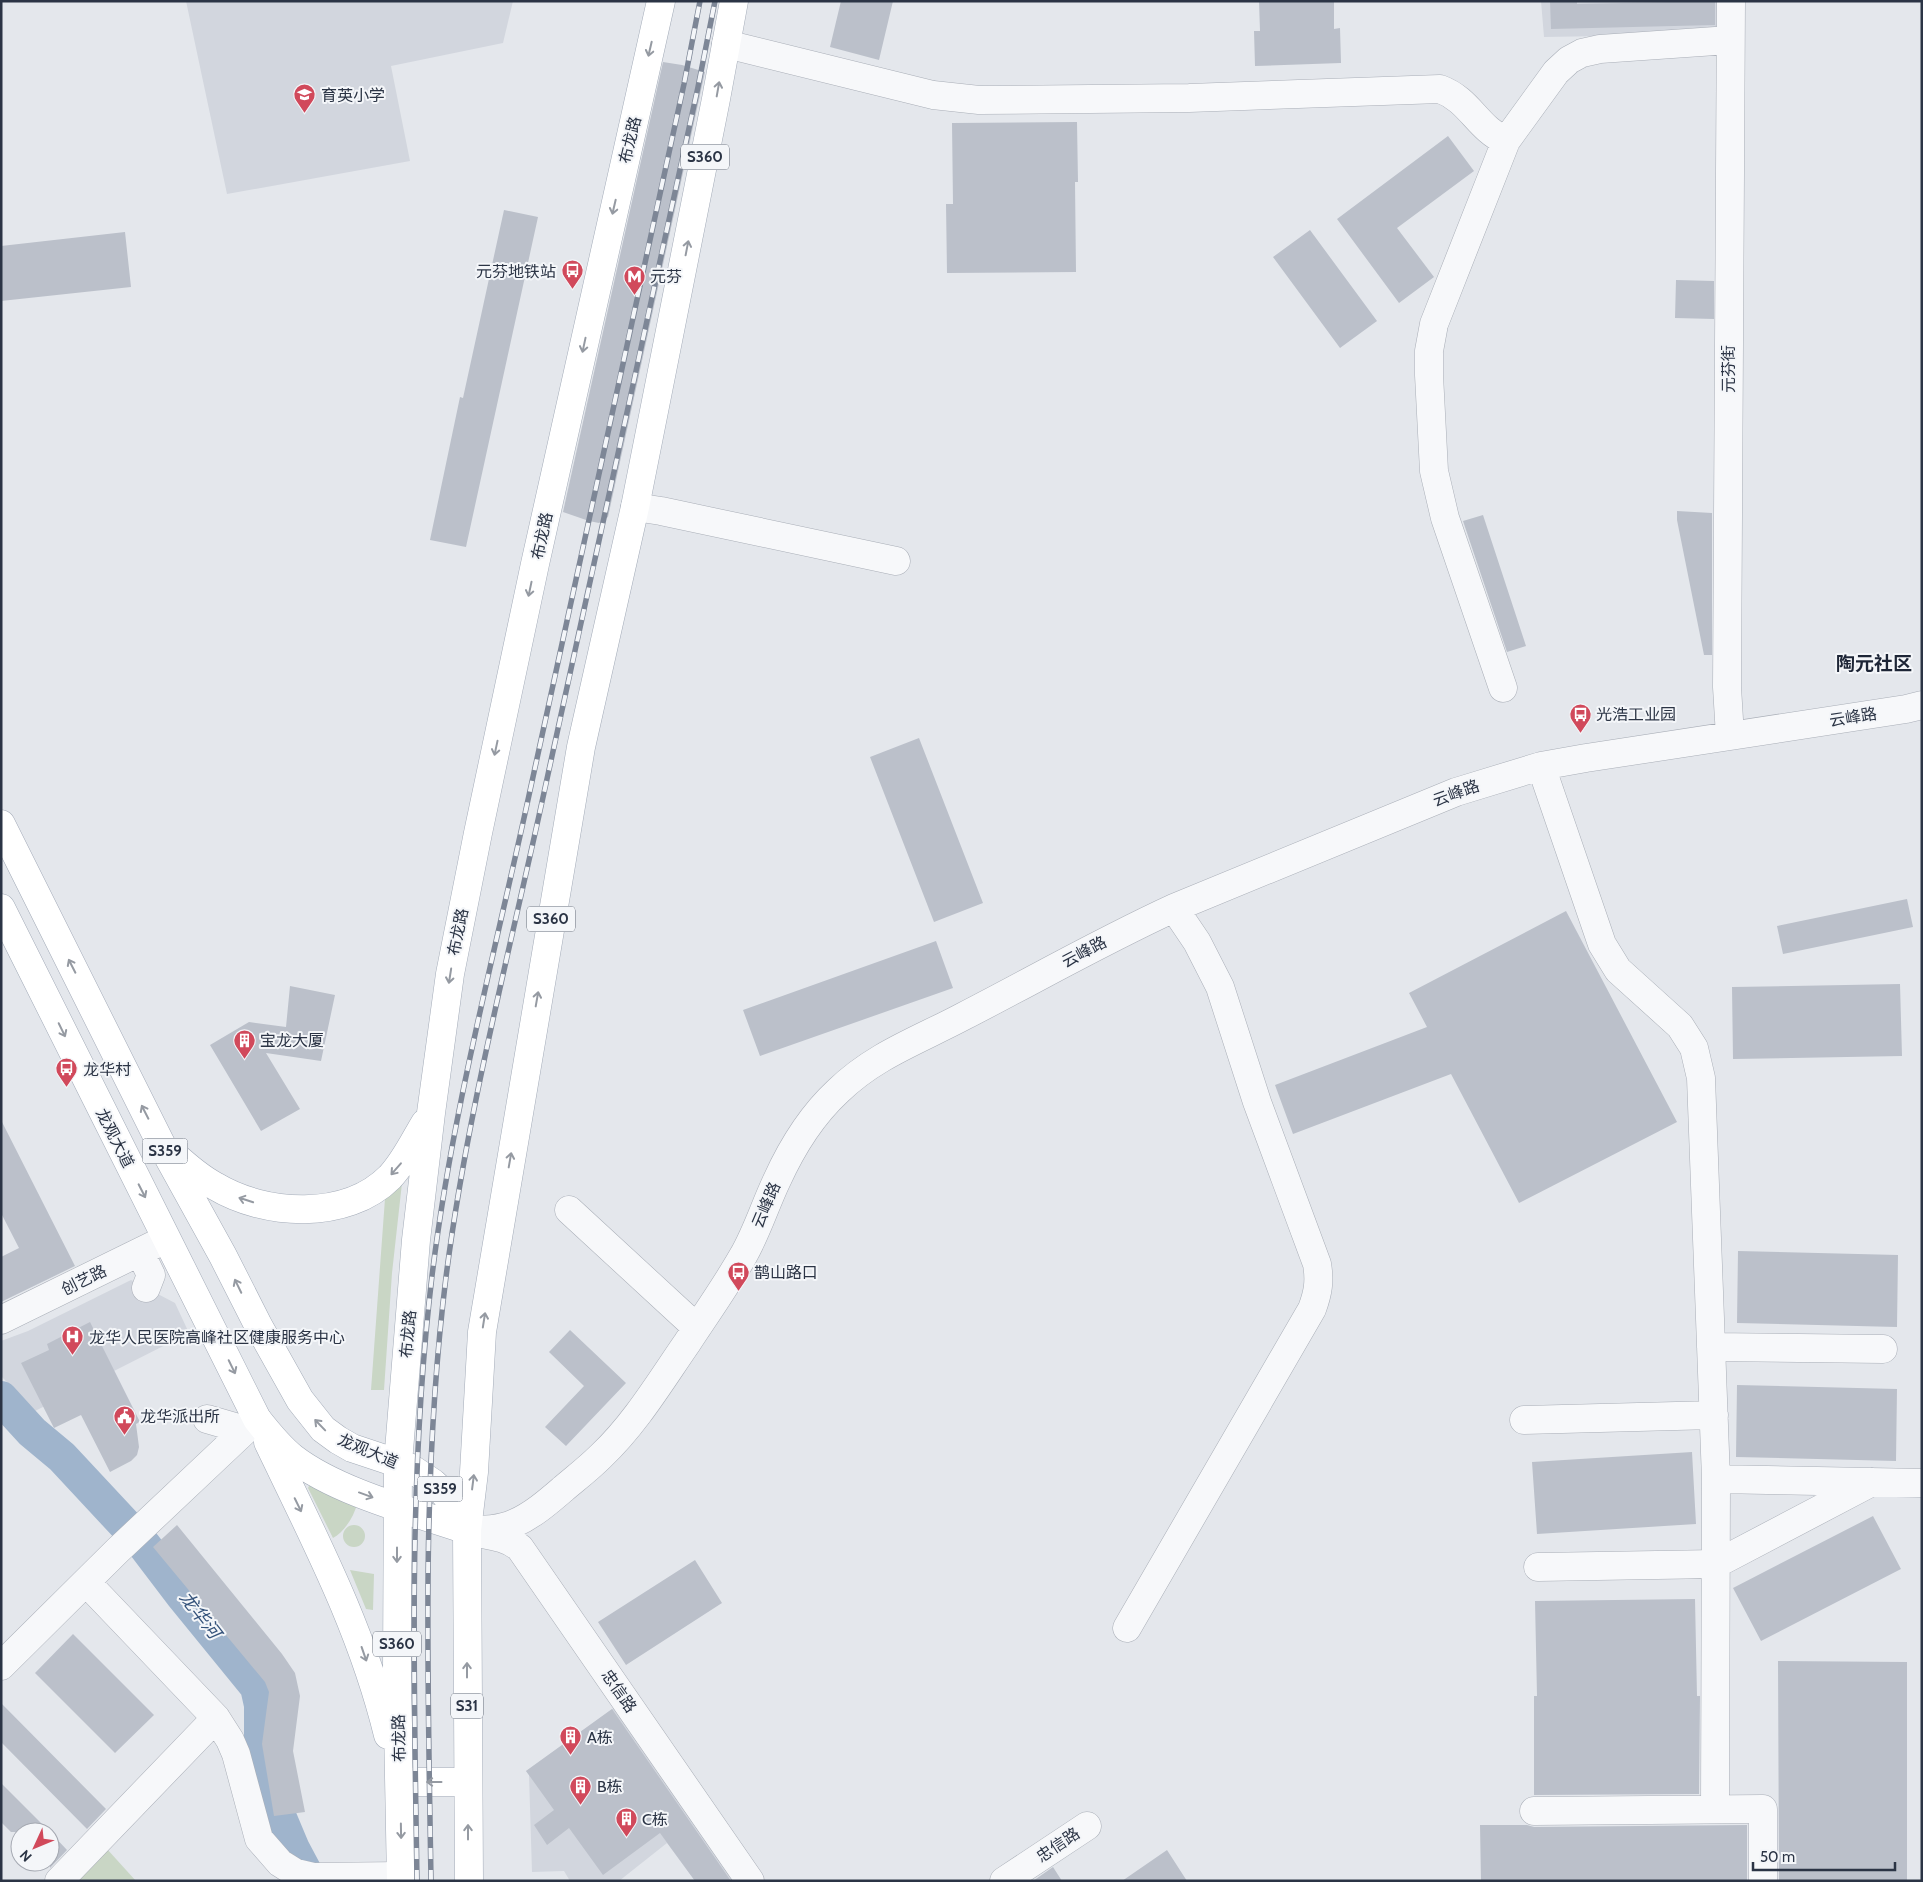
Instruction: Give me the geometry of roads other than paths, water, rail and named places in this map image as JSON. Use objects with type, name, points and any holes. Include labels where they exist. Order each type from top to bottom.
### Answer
[{"type":"main road","name":"布龙路","points":[[401,1878],[397,1673],[398,1463],[416,1240],[430,1113],[450,974],[478,833],[537,554],[661,1]]},
{"type":"main road","name":"S360","points":[[467,1530],[474,1472],[482,1332],[581,747],[635,507],[734,1]]},
{"type":"main road","name":"龙观大道","points":[[1,824],[160,1142],[300,1400],[323,1429],[338,1440],[352,1448],[408,1467],[433,1483],[445,1494],[460,1514],[467,1530]]},
{"type":"main road","name":"龙观大道","points":[[1,908],[166,1239],[249,1426],[277,1444],[302,1465],[334,1482],[467,1530]]},
{"type":"main road","points":[[160,1142],[199,1176],[233,1195],[270,1206],[310,1208],[346,1202],[374,1190],[389,1178],[401,1164],[430,1113]]},
{"type":"main road","points":[[249,1426],[327,1564],[358,1635],[382,1712],[400,1782],[468,1782]]},
{"type":"main road","name":"S31","points":[[467,1530],[469,1881]]},
{"type":"street","name":"元芬街","points":[[1730,736],[1727,687],[1731,1]]},
{"type":"street","points":[[1503,688],[1445,518],[1434,471],[1429,351],[1434,324],[1506,141],[1556,72],[1569,60],[1582,53],[1600,49],[1730,40]]},
{"type":"street","points":[[726,44],[933,96],[979,100],[1180,98],[1440,89],[1456,96],[1488,131],[1506,141]]},
{"type":"street","points":[[635,507],[896,561]]},
{"type":"street","name":"云峰路","points":[[467,1530],[485,1530],[515,1523],[553,1497],[601,1456],[650,1397],[743,1256],[760,1222],[776,1180],[794,1145],[816,1113],[859,1072],[885,1056],[961,1018],[1094,946],[1174,908],[1456,792],[1541,766],[1922,705]]},
{"type":"street","points":[[1541,766],[1602,944],[1618,970],[1680,1026],[1694,1048],[1701,1078],[1716,1479],[1715,1809]]},
{"type":"street","points":[[1127,1628],[1312,1309],[1318,1293],[1320,1278],[1317,1264],[1257,1102],[1220,987],[1197,942],[1174,908]]},
{"type":"street","points":[[569,1210],[697,1328]]},
{"type":"street","name":"创艺路","points":[[1,1320],[166,1239]]},
{"type":"street","points":[[140,1252],[151,1275],[146,1288]]},
{"type":"street","points":[[1711,1347],[1883,1348]]},
{"type":"street","points":[[1524,1420],[1714,1415]]},
{"type":"street","points":[[207,1419],[238,1428],[249,1426]]},
{"type":"street","points":[[1,1666],[118,1549],[249,1426]]},
{"type":"street","points":[[1716,1479],[1922,1483]]},
{"type":"street","points":[[1538,1567],[1716,1564],[1872,1482]]},
{"type":"street","name":"忠信路","points":[[467,1530],[506,1539],[514,1542],[520,1548],[750,1881]]},
{"type":"street","points":[[86,1582],[216,1718],[230,1740],[236,1754],[260,1838],[264,1846],[280,1863],[296,1873],[313,1877],[401,1878]]},
{"type":"street","points":[[59,1881],[216,1718]]},
{"type":"street","points":[[1534,1811],[1763,1809],[1763,1881]]},
{"type":"street","name":"忠信路","points":[[1004,1881],[1087,1826]]},
{"type":"waterway","name":"龙华河","points":[[1,1398],[32,1432],[62,1457],[144,1545],[257,1687],[261,1705],[261,1755],[272,1799],[293,1849],[310,1881]]},
{"type":"railway","points":[[417,1881],[414,1654],[416,1502],[424,1351],[440,1217],[473,1042],[526,809],[684,84],[700,1]]},
{"type":"railway","points":[[431,1881],[428,1654],[429,1503],[438,1352],[454,1218],[488,1043],[580,630],[715,1]]},
{"type":"place","name":"育英小学","points":[[305,114]]},
{"type":"place","name":"元芬地铁站","points":[[572,290]]},
{"type":"place","name":"元芬","points":[[634,295]]},
{"type":"place","name":"光浩工业园","points":[[1580,733]]},
{"type":"place","name":"宝龙大厦","points":[[244,1059]]},
{"type":"place","name":"龙华村","points":[[67,1088]]},
{"type":"place","name":"鹊山路口","points":[[738,1291]]},
{"type":"place","name":"龙华人民医院高峰社区健康服务中心","points":[[73,1356]]},
{"type":"place","name":"龙华派出所","points":[[124,1435]]},
{"type":"place","name":"A栋","points":[[571,1756]]},
{"type":"place","name":"B栋","points":[[581,1805]]},
{"type":"place","name":"C栋","points":[[626,1838]]},
{"type":"district","name":"陶元社区","points":[[1874,663]]}]
